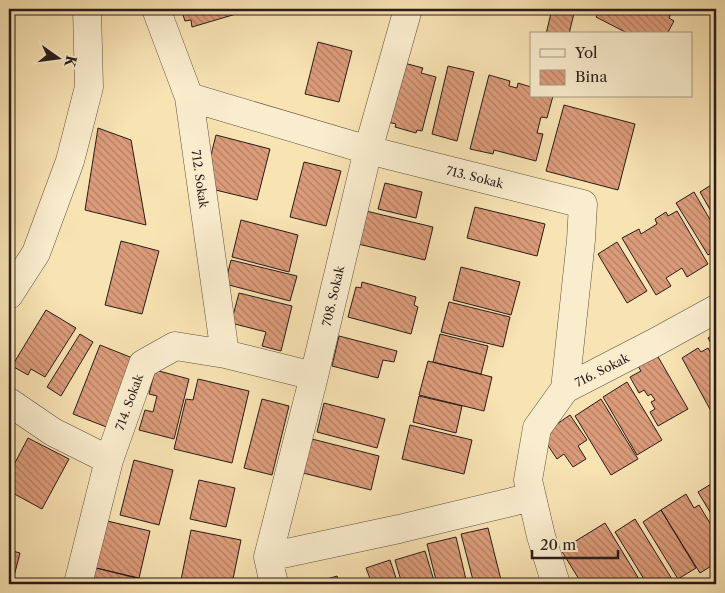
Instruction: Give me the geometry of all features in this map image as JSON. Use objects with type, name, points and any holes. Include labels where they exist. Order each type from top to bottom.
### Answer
[{"type":"street","points":[[9,295],[36,254],[70,161],[89,86],[87,9]]},
{"type":"street","name":"712. Sokak","points":[[156,9],[189,97],[225,354]]},
{"type":"street","name":"708. Sokak","points":[[274,584],[268,557],[368,150],[408,9]]},
{"type":"street","name":"713. Sokak","points":[[189,97],[368,150],[583,204],[582,240],[566,389]]},
{"type":"street","name":"716. Sokak","points":[[556,584],[541,536],[528,480],[537,428],[566,389],[654,344],[716,309]]},
{"type":"street","name":"714. Sokak","points":[[78,584],[109,460],[143,364],[175,346],[225,354],[314,376]]},
{"type":"street","points":[[9,402],[53,432],[109,460]]},
{"type":"street","points":[[268,557],[399,529],[532,497]]},
{"type":"building","points":[[181,9],[253,9],[192,27],[191,20],[185,21]]},
{"type":"building","points":[[552,9],[575,9],[569,32],[546,32]]},
{"type":"building","points":[[601,9],[665,9],[672,12],[669,18],[674,21],[668,32],[625,32],[596,17]]},
{"type":"building","points":[[318,42],[352,51],[339,102],[305,94]]},
{"type":"building","points":[[404,63],[423,68],[421,73],[436,77],[422,131],[417,130],[416,133],[395,127],[396,124],[388,122]]},
{"type":"building","points":[[448,66],[474,72],[457,141],[432,134]]},
{"type":"building","points":[[489,75],[510,81],[509,86],[517,88],[518,83],[530,87],[530,98],[552,98],[547,118],[541,117],[537,133],[543,134],[536,161],[494,150],[493,154],[470,149]]},
{"type":"building","points":[[564,105],[635,124],[618,190],[546,171]]},
{"type":"building","points":[[98,128],[131,140],[146,225],[85,210]]},
{"type":"building","points":[[216,135],[270,149],[257,200],[203,187]]},
{"type":"building","points":[[304,162],[341,171],[326,226],[290,217]]},
{"type":"building","points":[[716,182],[716,220],[700,192]]},
{"type":"building","points":[[385,183],[422,192],[416,218],[378,209]]},
{"type":"building","points":[[694,192],[716,230],[716,250],[708,255],[676,203]]},
{"type":"building","points":[[475,207],[545,224],[537,256],[467,238]]},
{"type":"building","points":[[366,211],[433,227],[425,260],[358,244]]},
{"type":"building","points":[[677,211],[708,264],[687,277],[682,268],[666,278],[671,286],[656,295],[622,238],[639,229],[641,234],[657,224],[655,219],[666,212],[668,216]]},
{"type":"building","points":[[241,220],[298,235],[289,272],[232,257]]},
{"type":"building","points":[[121,241],[159,251],[142,314],[105,305]]},
{"type":"building","points":[[617,242],[647,291],[627,303],[598,254]]},
{"type":"building","points":[[231,260],[297,276],[290,301],[225,284]]},
{"type":"building","points":[[461,267],[520,282],[511,315],[453,300]]},
{"type":"building","points":[[362,282],[416,297],[414,305],[418,307],[411,334],[348,317],[356,287],[361,288]]},
{"type":"building","points":[[239,293],[292,306],[281,351],[262,346],[266,332],[231,323]]},
{"type":"building","points":[[449,302],[510,317],[503,347],[441,332]]},
{"type":"building","points":[[46,310],[76,328],[45,377],[31,369],[28,375],[12,366]]},
{"type":"building","points":[[716,333],[716,352],[708,338]]},
{"type":"building","points":[[80,334],[93,342],[61,396],[47,387]]},
{"type":"building","points":[[440,334],[488,346],[481,374],[433,362]]},
{"type":"building","points":[[339,336],[397,351],[394,362],[383,360],[378,378],[332,366]]},
{"type":"building","points":[[100,345],[135,359],[109,428],[73,414]]},
{"type":"building","points":[[698,348],[701,352],[708,348],[716,363],[716,408],[711,411],[682,358]]},
{"type":"building","points":[[657,355],[688,409],[658,426],[650,412],[655,409],[651,402],[655,400],[651,394],[648,396],[644,390],[639,393],[630,377],[641,371],[638,366]]},
{"type":"building","points":[[428,361],[492,377],[484,411],[419,395]]},
{"type":"building","points":[[155,370],[189,379],[174,439],[139,430],[145,410],[153,412],[157,396],[149,394]]},
{"type":"building","points":[[198,379],[249,391],[232,463],[174,449],[186,399],[193,400]]},
{"type":"building","points":[[627,382],[662,440],[637,455],[603,397]]},
{"type":"building","points":[[419,396],[462,406],[456,433],[413,422]]},
{"type":"building","points":[[262,399],[289,406],[272,475],[244,468]]},
{"type":"building","points":[[601,399],[638,459],[611,475],[575,416]]},
{"type":"building","points":[[324,403],[385,419],[377,448],[317,432]]},
{"type":"building","points":[[570,415],[587,440],[578,446],[586,459],[573,467],[564,454],[557,459],[541,435]]},
{"type":"building","points":[[410,425],[472,440],[464,474],[402,459]]},
{"type":"building","points":[[28,438],[69,459],[42,509],[9,491],[9,474]]},
{"type":"building","points":[[312,439],[379,456],[371,490],[303,473]]},
{"type":"building","points":[[134,460],[173,470],[159,525],[120,515]]},
{"type":"building","points":[[199,480],[235,488],[226,527],[190,519]]},
{"type":"building","points":[[716,481],[716,522],[698,492]]},
{"type":"building","points":[[686,494],[694,508],[699,505],[716,533],[716,563],[700,573],[661,510]]},
{"type":"building","points":[[661,510],[696,568],[678,579],[643,522]]},
{"type":"building","points":[[635,519],[675,584],[647,584],[615,532]]},
{"type":"building","points":[[103,520],[150,531],[139,578],[92,567]]},
{"type":"building","points":[[605,523],[642,584],[582,584],[561,550]]},
{"type":"building","points":[[488,528],[502,584],[474,584],[461,534]]},
{"type":"building","points":[[191,530],[241,540],[232,584],[200,584],[181,580]]},
{"type":"building","points":[[456,537],[467,584],[437,584],[427,544]]},
{"type":"building","points":[[9,550],[20,553],[12,584],[9,584]]},
{"type":"building","points":[[425,551],[435,584],[402,584],[395,560]]},
{"type":"building","points":[[390,560],[398,584],[372,584],[366,568]]},
{"type":"building","points":[[92,567],[144,580],[143,584],[88,584]]},
{"type":"building","points":[[337,576],[340,584],[311,584]]}]
